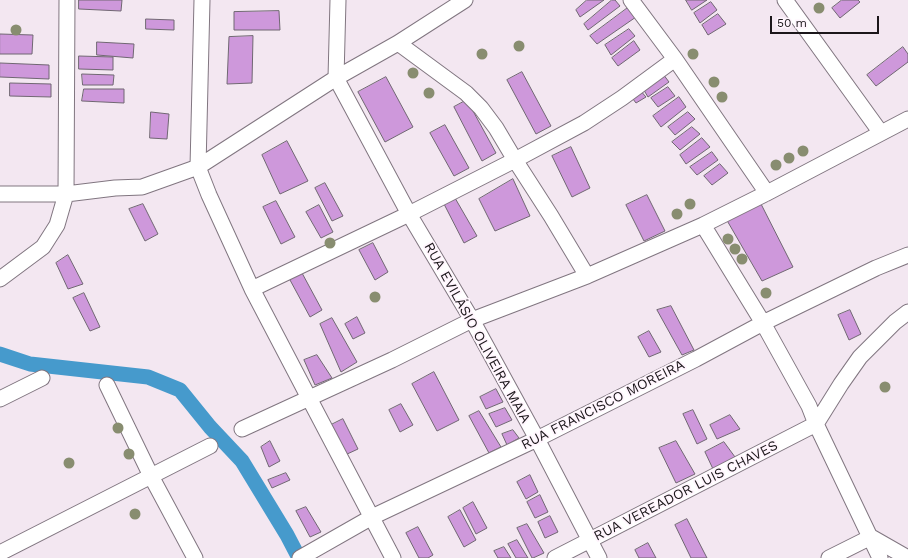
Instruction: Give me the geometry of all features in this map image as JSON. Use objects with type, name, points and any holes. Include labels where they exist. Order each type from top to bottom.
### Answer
[{"type":"street","points":[[0,279],[43,247],[57,225],[66,194],[67,0]]},
{"type":"street","points":[[202,0],[198,167],[209,195],[252,289],[393,558]]},
{"type":"street","points":[[336,78],[338,0]]},
{"type":"street","points":[[0,194],[66,194],[142,186],[198,167],[336,78],[398,43],[465,0]]},
{"type":"street","points":[[631,0],[675,59],[767,193]]},
{"type":"street","points":[[785,0],[881,133]]},
{"type":"street","points":[[398,43],[460,88],[481,108],[496,128],[587,276]]},
{"type":"street","points":[[252,289],[409,214],[584,123],[622,98],[675,59]]},
{"type":"street","name":"RUA EVILÁSIO OLIVEIRA MAIA","points":[[336,78],[409,214],[472,320],[537,439],[599,558]]},
{"type":"street","points":[[242,429],[392,360],[472,320],[587,276],[704,224],[767,193],[908,119]]},
{"type":"street","points":[[704,224],[763,323],[809,406],[816,424],[880,558]]},
{"type":"street","name":"RUA FRANCISCO MOREIRA","points":[[300,558],[372,517],[537,439],[696,359],[763,323],[876,268],[908,255]]},
{"type":"street","points":[[816,424],[860,357],[908,312]]},
{"type":"street","points":[[0,399],[42,378]]},
{"type":"street","points":[[107,385],[151,476],[195,558]]},
{"type":"street","name":"RUA VEREADOR LUIS CHAVES","points":[[556,558],[816,424]]},
{"type":"street","points":[[0,553],[210,446]]},
{"type":"street","points":[[829,558],[871,538]]},
{"type":"street","points":[[871,538],[908,558]]},
{"type":"building","points":[[79,0],[122,0],[121,11],[79,9]]},
{"type":"building","points":[[587,0],[604,0],[580,17],[576,10]]},
{"type":"building","points":[[612,0],[615,0],[620,6],[588,30],[584,24]]},
{"type":"building","points":[[686,0],[707,0],[692,10]]},
{"type":"building","points":[[842,0],[858,0],[860,2],[840,18],[832,8]]},
{"type":"building","points":[[711,2],[717,10],[700,23],[694,13]]},
{"type":"building","points":[[629,7],[636,17],[597,44],[590,36]]},
{"type":"building","points":[[279,11],[280,30],[234,30],[234,12]]},
{"type":"building","points":[[718,14],[726,24],[708,35],[702,25]]},
{"type":"building","points":[[146,19],[174,20],[174,30],[146,29]]},
{"type":"building","points":[[629,29],[635,36],[611,55],[605,45]]},
{"type":"building","points":[[0,34],[33,35],[32,54],[0,54]]},
{"type":"building","points":[[253,36],[252,83],[227,84],[229,37]]},
{"type":"building","points":[[634,41],[640,50],[618,66],[612,58]]},
{"type":"building","points":[[97,42],[134,44],[133,58],[97,55]]},
{"type":"building","points":[[903,47],[908,54],[908,62],[876,86],[867,75]]},
{"type":"building","points":[[79,56],[113,57],[113,70],[79,69]]},
{"type":"building","points":[[0,63],[49,65],[49,79],[0,77]]},
{"type":"building","points":[[522,72],[551,126],[536,134],[507,80]]},
{"type":"building","points":[[82,74],[114,75],[113,85],[83,85]]},
{"type":"building","points":[[663,74],[669,82],[648,97],[642,87]]},
{"type":"building","points":[[386,77],[413,127],[385,142],[358,92]]},
{"type":"building","points":[[10,83],[51,84],[51,97],[10,96]]},
{"type":"building","points":[[668,87],[675,96],[658,107],[651,98]]},
{"type":"building","points":[[84,89],[124,89],[124,103],[82,101]]},
{"type":"building","points":[[639,89],[646,97],[636,103],[630,95]]},
{"type":"building","points":[[679,97],[686,107],[661,127],[653,116]]},
{"type":"building","points":[[467,100],[496,153],[482,161],[454,107]]},
{"type":"building","points":[[151,112],[169,114],[167,139],[150,138]]},
{"type":"building","points":[[688,112],[695,119],[675,135],[668,127]]},
{"type":"building","points":[[445,125],[469,168],[454,176],[430,133]]},
{"type":"building","points":[[692,127],[700,134],[680,150],[672,142]]},
{"type":"building","points":[[702,138],[710,147],[686,164],[680,155]]},
{"type":"building","points":[[287,141],[308,181],[280,194],[262,155]]},
{"type":"building","points":[[571,147],[590,188],[572,197],[552,156]]},
{"type":"building","points":[[712,152],[718,160],[697,175],[690,167]]},
{"type":"building","points":[[720,164],[728,173],[712,185],[704,176]]},
{"type":"building","points":[[513,179],[530,216],[495,231],[479,199]]},
{"type":"building","points":[[325,183],[343,216],[332,221],[315,188]]},
{"type":"building","points":[[647,195],[665,231],[644,241],[626,205]]},
{"type":"building","points":[[455,198],[477,236],[464,243],[444,204]]},
{"type":"building","points":[[759,200],[793,267],[762,281],[725,217]]},
{"type":"building","points":[[276,201],[295,237],[281,244],[263,207]]},
{"type":"building","points":[[143,204],[158,234],[145,241],[129,209]]},
{"type":"building","points":[[319,205],[333,232],[321,238],[306,212]]},
{"type":"building","points":[[373,243],[388,272],[375,280],[359,250]]},
{"type":"building","points":[[68,255],[83,284],[68,289],[56,263]]},
{"type":"building","points":[[302,273],[322,310],[310,317],[290,280]]},
{"type":"building","points":[[84,293],[100,327],[90,331],[73,298]]},
{"type":"building","points":[[671,306],[694,350],[682,355],[657,310]]},
{"type":"building","points":[[850,310],[861,334],[849,340],[838,315]]},
{"type":"building","points":[[357,317],[365,333],[353,339],[345,324]]},
{"type":"building","points":[[332,318],[357,362],[341,372],[320,324]]},
{"type":"building","points":[[649,331],[661,352],[649,357],[638,337]]},
{"type":"building","points":[[317,355],[332,378],[315,385],[304,360]]},
{"type":"building","points":[[434,372],[459,420],[437,431],[412,384]]},
{"type":"building","points":[[496,389],[503,402],[486,409],[480,397]]},
{"type":"building","points":[[401,404],[413,425],[400,432],[389,410]]},
{"type":"building","points":[[505,408],[512,420],[496,427],[489,414]]},
{"type":"building","points":[[693,410],[707,439],[697,444],[683,414]]},
{"type":"building","points":[[479,411],[501,447],[489,453],[469,416]]},
{"type":"building","points":[[730,415],[740,429],[717,439],[710,425]]},
{"type":"building","points":[[343,419],[358,449],[345,455],[329,426]]},
{"type":"building","points":[[513,430],[519,438],[507,445],[502,434]]},
{"type":"building","points":[[270,441],[280,461],[269,467],[261,447]]},
{"type":"building","points":[[676,441],[695,474],[676,483],[659,448]]},
{"type":"building","points":[[724,442],[735,457],[713,469],[705,452]]},
{"type":"building","points":[[286,473],[290,480],[272,488],[268,480]]},
{"type":"building","points":[[530,475],[538,492],[526,499],[517,482]]},
{"type":"building","points":[[540,495],[548,512],[535,518],[527,502]]},
{"type":"building","points":[[473,502],[487,528],[476,534],[463,508]]},
{"type":"building","points":[[306,507],[321,532],[310,537],[296,511]]},
{"type":"building","points":[[460,510],[476,540],[464,547],[448,517]]},
{"type":"building","points":[[550,516],[558,532],[545,538],[538,522]]},
{"type":"building","points":[[687,519],[707,558],[691,558],[675,525]]},
{"type":"building","points":[[527,524],[544,553],[533,558],[517,528]]},
{"type":"building","points":[[418,527],[433,555],[428,558],[419,558],[406,533]]},
{"type":"building","points":[[517,540],[528,558],[516,558],[508,544]]},
{"type":"building","points":[[648,543],[656,558],[639,558],[635,550]]},
{"type":"building","points":[[504,547],[511,558],[498,558],[494,551]]},
{"type":"waterway","points":[[0,354],[30,364],[148,377],[180,390],[210,427],[242,461],[287,535],[299,558]]}]
